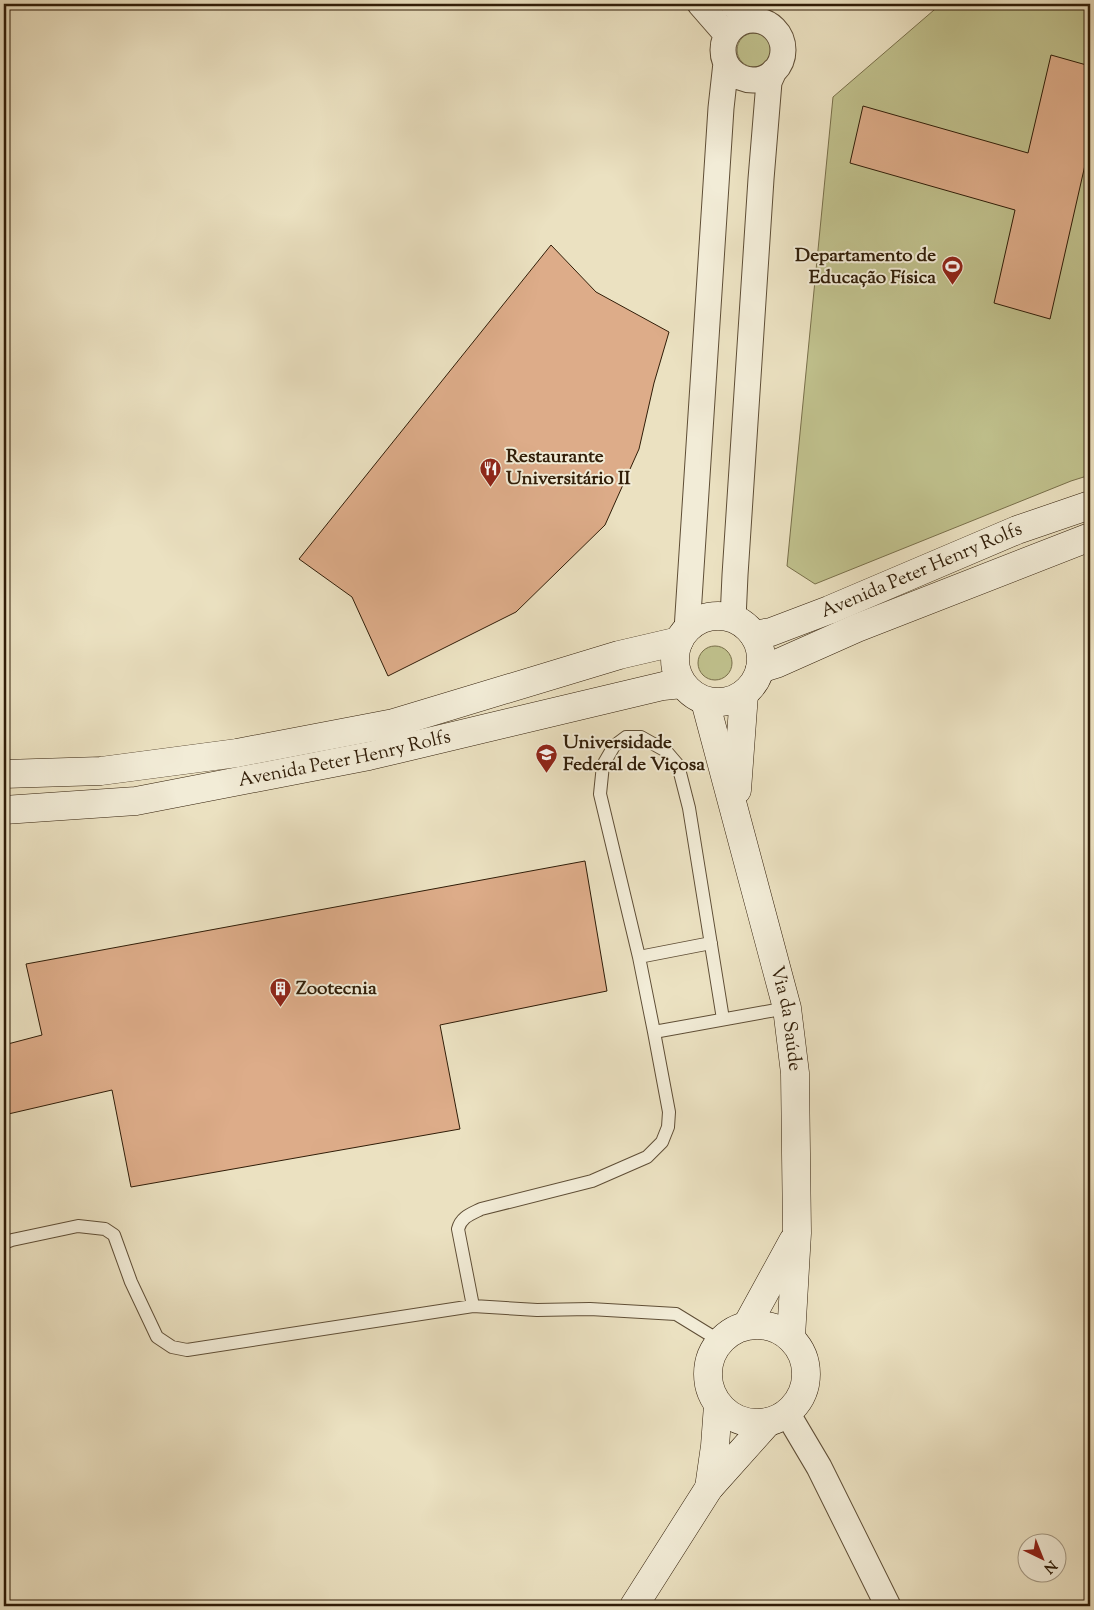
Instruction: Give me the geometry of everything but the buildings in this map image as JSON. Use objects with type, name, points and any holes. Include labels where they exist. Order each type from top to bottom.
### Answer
[{"type":"main road","name":"Avenida Peter Henry Rolfs","points":[[744,627],[771,632],[829,610],[1017,530],[1090,505]]},
{"type":"main road","name":"Avenida Peter Henry Rolfs","points":[[760,669],[776,664],[857,628],[1090,537]]},
{"type":"main road","points":[[723,616],[744,627],[760,652],[760,669],[754,683],[744,694],[732,700],[705,701],[693,694],[682,684],[676,668],[676,650],[683,636],[700,620],[723,616]]},
{"type":"main road","name":"Avenida Peter Henry Rolfs","points":[[4,774],[101,771],[237,753],[394,723],[683,636]]},
{"type":"main road","name":"Avenida Peter Henry Rolfs","points":[[4,810],[136,801],[369,756],[663,686],[682,684]]},
{"type":"main road","name":"Via da Saúde","points":[[735,809],[744,694]]},
{"type":"main road","name":"Via da Saúde","points":[[705,701],[787,1008],[795,1073],[797,1233],[791,1337]]},
{"type":"main road","points":[[746,1325],[797,1233]]},
{"type":"main road","points":[[634,1606],[709,1488],[778,1418],[799,1400],[806,1384],[804,1359],[791,1337],[778,1328],[762,1324],[746,1325],[732,1331],[720,1341],[712,1352],[708,1366],[708,1380],[711,1393],[718,1405],[728,1415],[740,1421],[754,1424],[778,1418]]},
{"type":"main road","points":[[709,1488],[716,1446],[718,1405]]},
{"type":"street","points":[[700,4],[727,35]]},
{"type":"street","points":[[744,627],[735,575],[769,82],[780,63],[782,44],[780,36],[774,28],[740,12],[724,44],[723,53],[726,63],[739,76],[748,79],[758,79],[774,71]]},
{"type":"street","points":[[683,636],[721,108],[726,63]]},
{"type":"street","points":[[778,1418],[819,1467],[888,1606]]},
{"type":"lane","points":[[473,1306],[458,1229],[460,1222],[467,1215],[481,1209],[592,1181],[647,1157],[662,1142],[668,1127],[669,1112],[639,958],[600,794],[603,765],[614,746],[626,737],[641,737],[658,746],[666,751],[678,765],[689,808],[724,1019]]},
{"type":"lane","points":[[639,958],[711,943]]},
{"type":"lane","points":[[654,1032],[787,1008]]},
{"type":"lane","points":[[4,1243],[78,1226],[105,1229],[114,1235],[131,1282],[157,1337],[172,1347],[187,1350],[473,1306],[537,1310],[590,1309],[676,1314],[720,1341]]},
{"type":"green space","name":"Departamento de Educação Física","points":[[941,4],[1090,4],[1090,475],[815,584],[787,566],[833,97]]},
{"type":"green space","points":[[754,33],[766,38],[771,50],[766,62],[754,67],[742,62],[737,50],[742,38]]},
{"type":"green space","points":[[715,646],[727,651],[732,663],[727,675],[715,680],[703,675],[698,663],[703,651]]},
{"type":"place","name":"Departamento de Educação Física","points":[[952,286]]},
{"type":"place","name":"Restaurante Universitário II","points":[[490,487]]},
{"type":"place","name":"Universidade Federal de Viçosa","points":[[547,773]]},
{"type":"place","name":"Zootecnia","points":[[280,1008]]}]
